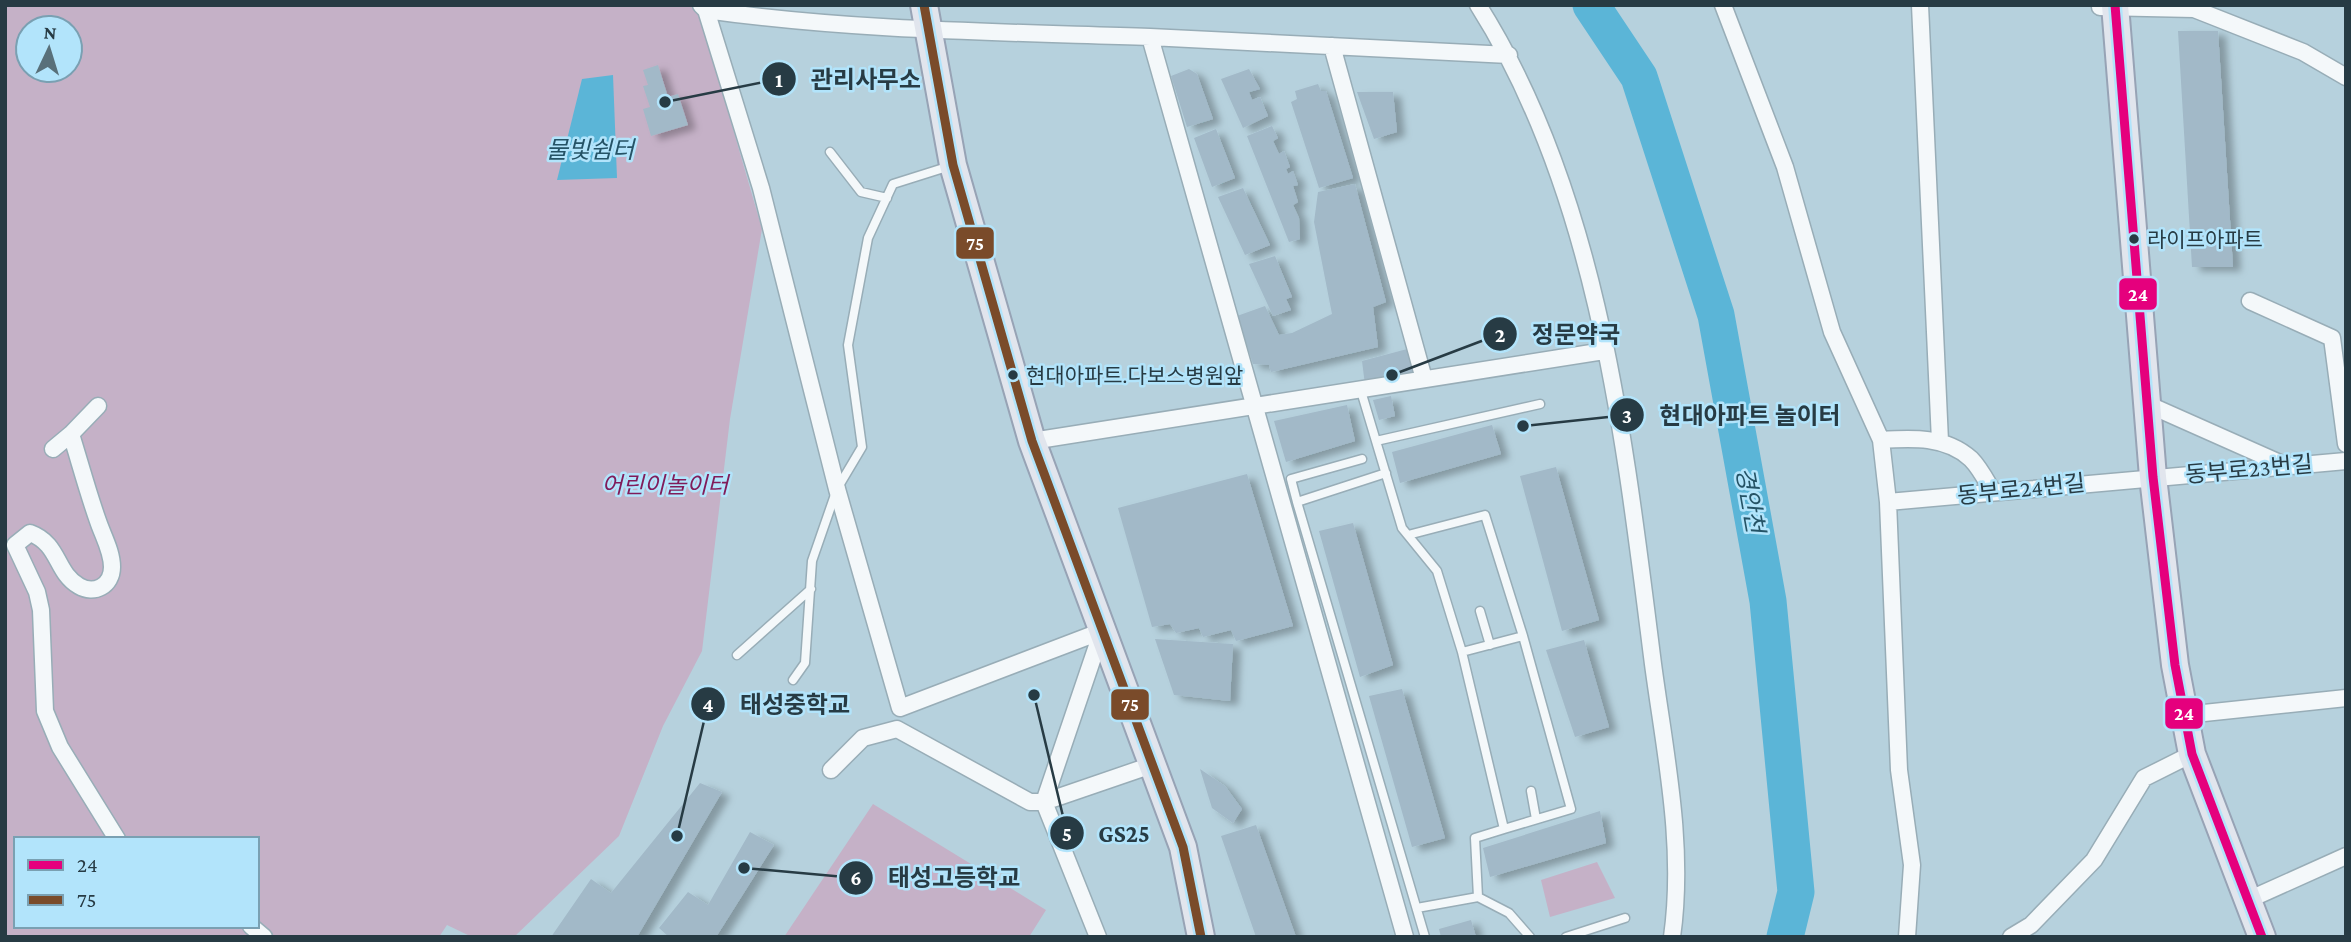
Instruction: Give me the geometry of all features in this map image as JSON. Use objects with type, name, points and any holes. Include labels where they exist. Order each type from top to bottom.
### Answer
[{"type":"main road","points":[[925,5],[953,165],[1032,441],[1183,847],[1201,937]]},
{"type":"main road","points":[[2110,6],[2153,477],[2175,665],[2192,754],[2262,937]]},
{"type":"street","points":[[769,5],[781,21]]},
{"type":"street","points":[[1478,5],[1509,55],[1579,230],[1628,466],[1676,820],[1675,915],[1672,937]]},
{"type":"street","points":[[1723,5],[1785,167],[1832,332],[1881,440],[1888,502],[1899,770],[1912,865],[1907,937]]},
{"type":"street","points":[[1920,5],[1940,441]]},
{"type":"street","points":[[2110,6],[2194,9],[2303,52],[2346,77]]},
{"type":"street","points":[[1102,631],[900,708],[837,489],[761,188],[703,8],[781,21],[929,32],[1150,37],[1509,55]]},
{"type":"street","points":[[1150,37],[1252,406],[1405,937]]},
{"type":"street","points":[[1332,46],[1424,379]]},
{"type":"street","points":[[2303,52],[2346,89]]},
{"type":"street","points":[[2250,301],[2332,338],[2346,444]]},
{"type":"street","points":[[1032,441],[1604,351]]},
{"type":"street","points":[[2147,404],[2285,466]]},
{"type":"street","points":[[53,450],[98,405]]},
{"type":"street","points":[[71,434],[113,568],[108,582],[99,589],[89,590],[73,582],[67,578],[48,543],[30,533],[15,545],[37,592],[41,610],[46,711],[60,747],[116,837]]},
{"type":"street","points":[[1881,440],[1912,438],[1940,441],[1971,459],[1993,492]]},
{"type":"street","name":"동부로23번길","points":[[2153,477],[2346,461]]},
{"type":"street","name":"동부로24번길","points":[[1888,502],[2153,477]]},
{"type":"street","points":[[1098,937],[1044,802],[1102,631]]},
{"type":"street","points":[[2185,715],[2346,698]]},
{"type":"street","points":[[831,770],[863,738],[897,729],[1030,802],[1044,802],[1152,765]]},
{"type":"street","points":[[2011,937],[2031,925],[2094,860],[2144,778],[2192,754]]},
{"type":"street","points":[[2248,900],[2346,856]]},
{"type":"lane","points":[[830,152],[861,192],[887,198]]},
{"type":"lane","points":[[793,680],[804,663],[813,561],[837,489],[862,447],[848,345],[868,238],[893,184],[953,165]]},
{"type":"lane","points":[[1361,391],[1402,528],[1437,571],[1462,652],[1504,829]]},
{"type":"lane","points":[[1376,441],[1540,404]]},
{"type":"lane","points":[[1362,459],[1291,479],[1425,937]]},
{"type":"lane","points":[[1297,502],[1386,473]]},
{"type":"lane","points":[[1408,535],[1485,515],[1523,636],[1570,809],[1475,838],[1478,897]]},
{"type":"lane","points":[[737,654],[811,589]]},
{"type":"lane","points":[[1480,611],[1490,645]]},
{"type":"lane","points":[[1462,652],[1523,636]]},
{"type":"lane","points":[[1531,791],[1536,819]]},
{"type":"lane","points":[[1417,908],[1478,897],[1509,913],[1530,937]]},
{"type":"lane","points":[[1566,937],[1625,918]]},
{"type":"green space","name":"어린이놀이터","points":[[5,5],[692,5],[700,15],[762,229],[730,419],[702,651],[663,726],[619,836],[514,937],[472,937],[447,925],[439,937],[5,937]]},
{"type":"green space","points":[[873,804],[1046,910],[1029,937],[784,937]]},
{"type":"green space","points":[[1597,862],[1615,898],[1550,917],[1541,880]]},
{"type":"water","name":"물빛쉼터","points":[[613,75],[617,178],[557,180],[582,79]]},
{"type":"building","points":[[2178,31],[2218,31],[2233,267],[2192,267]]},
{"type":"building","points":[[658,65],[668,97],[678,94],[688,125],[651,136],[643,109],[650,107],[643,86],[648,85],[643,70]]},
{"type":"building","points":[[1189,69],[1197,74],[1213,119],[1187,127],[1171,76]]},
{"type":"building","points":[[1249,69],[1260,89],[1249,92],[1252,100],[1260,97],[1268,116],[1243,128],[1221,79]]},
{"type":"building","points":[[1318,84],[1321,91],[1326,91],[1353,178],[1319,188],[1291,102],[1297,99],[1295,91]]},
{"type":"building","points":[[1357,92],[1393,92],[1397,132],[1374,139]]},
{"type":"building","points":[[1272,126],[1278,138],[1273,141],[1279,154],[1284,151],[1290,167],[1286,169],[1288,174],[1293,171],[1298,185],[1293,186],[1298,202],[1293,205],[1299,218],[1300,239],[1289,242],[1247,136]]},
{"type":"building","points":[[1216,129],[1235,178],[1212,187],[1194,138]]},
{"type":"building","points":[[1355,184],[1386,302],[1373,307],[1378,347],[1271,372],[1269,365],[1253,364],[1237,316],[1265,306],[1279,335],[1292,333],[1332,314],[1314,222],[1318,192]]},
{"type":"building","points":[[1243,188],[1270,245],[1245,255],[1218,197]]},
{"type":"building","points":[[1275,256],[1292,297],[1286,299],[1291,310],[1273,316],[1249,264]]},
{"type":"building","points":[[1411,348],[1419,376],[1365,385],[1362,361]]},
{"type":"building","points":[[1391,396],[1395,416],[1379,420],[1373,400]]},
{"type":"building","points":[[1347,405],[1355,441],[1286,462],[1274,421]]},
{"type":"building","points":[[1492,425],[1501,454],[1400,483],[1392,452]]},
{"type":"building","points":[[1556,467],[1599,620],[1562,631],[1520,476]]},
{"type":"building","points":[[1247,474],[1293,626],[1236,641],[1231,630],[1203,637],[1199,628],[1176,633],[1170,624],[1152,627],[1118,508]]},
{"type":"building","points":[[1353,523],[1393,665],[1360,677],[1319,531]]},
{"type":"building","points":[[1155,639],[1233,644],[1230,701],[1174,695]]},
{"type":"building","points":[[1584,640],[1609,727],[1575,737],[1546,650]]},
{"type":"building","points":[[1402,689],[1445,838],[1412,847],[1369,696]]},
{"type":"building","points":[[1200,769],[1225,786],[1242,809],[1233,823],[1212,808]]},
{"type":"building","points":[[700,783],[722,792],[637,937],[551,937],[591,879],[611,893]]},
{"type":"building","points":[[1600,811],[1606,843],[1490,877],[1483,848]]},
{"type":"building","points":[[1256,825],[1296,937],[1256,937],[1221,836]]},
{"type":"building","points":[[750,832],[774,845],[716,937],[669,937],[659,928],[688,892],[708,905]]},
{"type":"building","points":[[1471,920],[1476,937],[1441,937],[1439,929]]},
{"type":"waterway","name":"경안천","points":[[1591,5],[1639,77],[1716,315],[1768,601],[1796,892],[1785,937]]},
{"type":"transit line","name":"75","points":[[924,5],[953,165],[1032,441],[1183,847],[1201,937]]},
{"type":"transit line","name":"24","points":[[2115,5],[2153,477],[2175,665],[2192,754],[2262,937]]},
{"type":"place","name":"관리사무소","points":[[665,102]]},
{"type":"place","name":"라이프아파트","points":[[2134,239]]},
{"type":"place","name":"현대아파트.다보스병원앞","points":[[1013,375]]},
{"type":"place","name":"정문약국","points":[[1392,375]]},
{"type":"place","name":"현대아파트 놀이터","points":[[1523,426]]},
{"type":"place","name":"GS25","points":[[1034,695]]},
{"type":"place","name":"태성중학교","points":[[677,836]]},
{"type":"place","name":"태성고등학교","points":[[744,868]]}]
